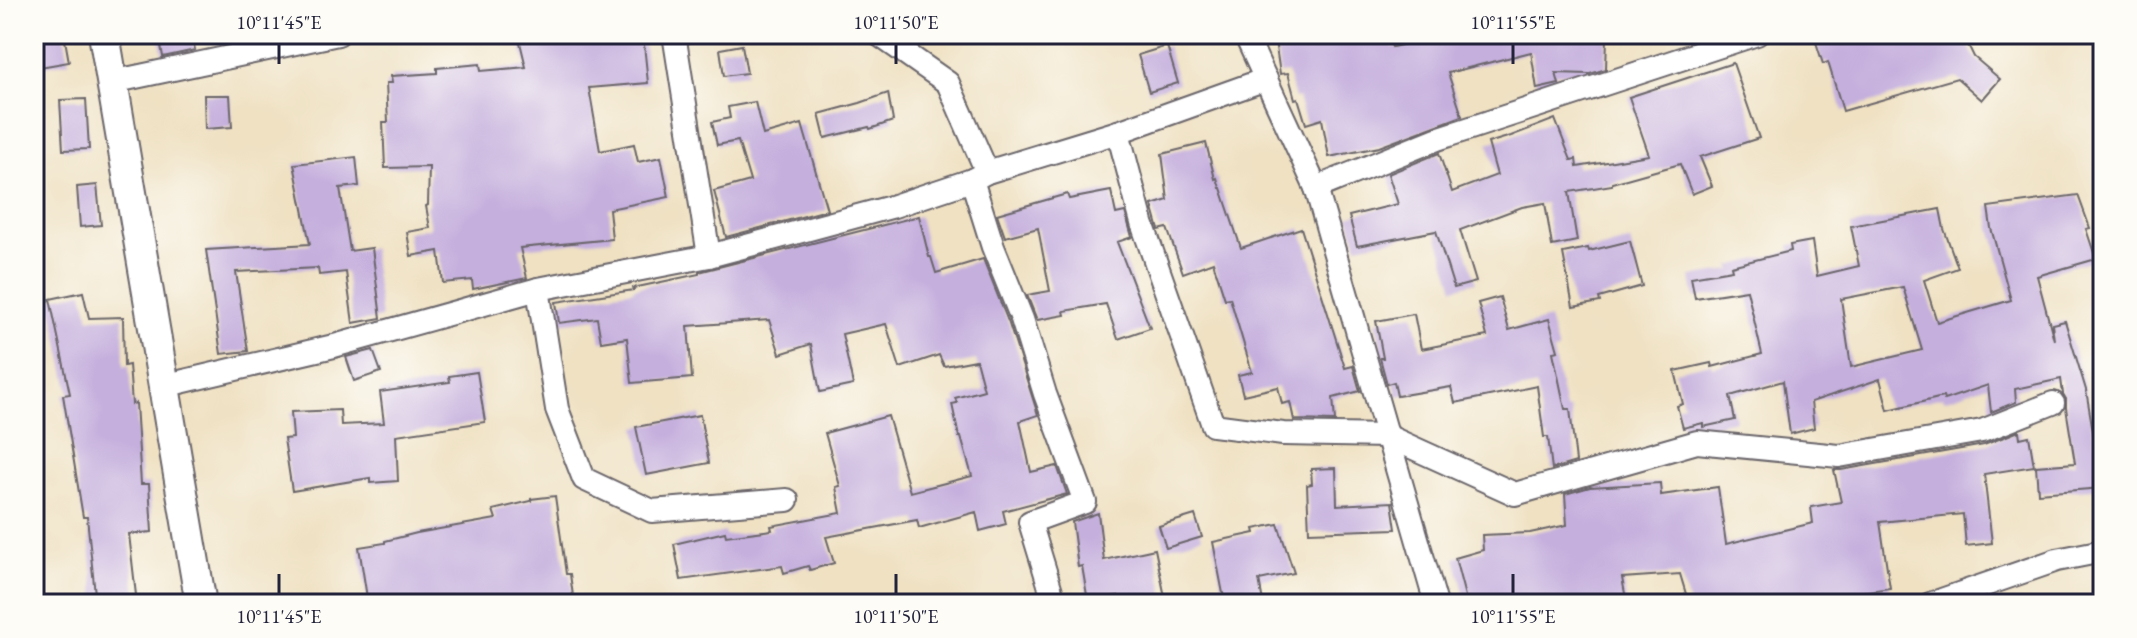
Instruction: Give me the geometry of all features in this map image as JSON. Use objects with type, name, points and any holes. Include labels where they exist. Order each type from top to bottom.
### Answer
[{"type":"main road","points":[[104,34],[201,604]]},
{"type":"street","points":[[112,82],[338,34]]},
{"type":"street","points":[[674,34],[709,256]]},
{"type":"street","points":[[878,34],[948,83],[980,176],[993,247],[1022,319],[1045,394],[1085,502],[1030,522],[1055,604]]},
{"type":"street","points":[[1245,34],[1316,188],[1436,604]]},
{"type":"street","points":[[1316,188],[1437,139],[1757,34]]},
{"type":"street","points":[[163,386],[334,346],[538,289],[709,256],[891,207],[1266,79]]},
{"type":"street","points":[[1118,132],[1142,223],[1213,425],[1283,434],[1387,436],[1515,494],[1697,442],[1839,456],[1982,431],[2053,403]]},
{"type":"street","points":[[538,289],[557,409],[584,479],[652,511],[787,500]]},
{"type":"street","points":[[1930,604],[2057,560],[2103,551]]},
{"type":"building","points":[[34,34],[64,34],[69,62],[34,68]]},
{"type":"building","points":[[159,34],[192,34],[195,50],[163,57]]},
{"type":"building","points":[[518,34],[643,35],[648,83],[589,88],[600,151],[634,144],[638,162],[661,157],[669,197],[609,209],[612,239],[520,248],[527,278],[473,289],[472,280],[443,283],[439,251],[411,256],[407,232],[430,228],[426,206],[429,167],[385,168],[383,122],[388,122],[386,83],[392,83],[391,76],[437,73],[437,68],[480,64],[481,71],[526,67]]},
{"type":"building","points":[[1274,34],[1387,34],[1392,47],[1453,34],[1607,37],[1606,69],[1590,74],[1556,73],[1559,84],[1537,89],[1531,52],[1448,73],[1462,116],[1379,147],[1329,157],[1322,119],[1306,124],[1288,73],[1280,74]]},
{"type":"building","points":[[1831,34],[1963,34],[1974,57],[2000,79],[1982,100],[1957,78],[1843,111],[1828,62],[1823,64],[1815,39]]},
{"type":"building","points":[[742,45],[747,73],[724,76],[720,49]]},
{"type":"building","points":[[1167,46],[1178,83],[1149,92],[1138,55]]},
{"type":"building","points":[[1733,63],[1759,138],[1700,157],[1712,186],[1692,194],[1680,164],[1612,185],[1569,192],[1577,241],[1552,246],[1545,203],[1522,207],[1460,230],[1476,282],[1454,288],[1436,231],[1357,246],[1349,216],[1398,204],[1388,174],[1439,153],[1452,192],[1497,175],[1488,143],[1555,119],[1571,160],[1576,159],[1577,167],[1649,155],[1629,97]]},
{"type":"building","points":[[888,93],[893,121],[825,138],[819,114]]},
{"type":"building","points":[[204,95],[230,95],[232,127],[205,129]]},
{"type":"building","points":[[86,99],[89,149],[63,150],[60,100]]},
{"type":"building","points":[[755,102],[763,135],[802,124],[827,210],[726,237],[714,191],[750,181],[738,141],[717,145],[712,122],[730,118],[728,107]]},
{"type":"building","points":[[1206,143],[1215,179],[1221,188],[1241,248],[1301,228],[1345,368],[1353,366],[1360,391],[1333,398],[1335,421],[1294,420],[1290,402],[1282,404],[1278,387],[1243,395],[1238,375],[1252,372],[1230,298],[1225,299],[1213,262],[1183,273],[1167,228],[1159,230],[1152,205],[1168,200],[1162,154]]},
{"type":"building","points":[[356,157],[359,186],[340,188],[350,251],[372,248],[381,318],[353,323],[346,272],[319,275],[318,268],[236,272],[248,351],[221,354],[206,250],[310,244],[294,164]]},
{"type":"building","points":[[97,185],[101,225],[80,227],[77,187]]},
{"type":"building","points":[[1111,191],[1116,214],[1125,212],[1132,237],[1117,242],[1150,328],[1118,339],[1106,304],[1064,311],[1065,315],[1037,320],[1027,295],[1050,291],[1038,228],[1005,237],[997,214],[1067,194],[1069,199]]},
{"type":"building","points":[[2078,195],[2090,228],[2086,229],[2096,259],[2037,276],[2054,340],[2052,324],[2065,321],[2086,390],[2098,461],[2103,461],[2103,488],[2038,493],[2036,466],[2075,463],[2061,379],[2015,389],[2016,402],[1991,412],[1988,385],[1944,400],[1943,397],[1888,410],[1880,379],[1811,402],[1814,428],[1790,434],[1783,381],[1730,396],[1735,420],[1683,428],[1677,406],[1683,404],[1675,371],[1711,363],[1712,367],[1762,354],[1747,290],[1695,298],[1691,277],[1732,270],[1731,266],[1791,251],[1790,245],[1812,241],[1817,276],[1859,266],[1851,226],[1940,209],[1958,268],[1924,280],[1937,322],[2011,300],[1988,207]],"holes":[[[1903,287],[1922,350],[1851,367],[1841,299]]]},
{"type":"building","points":[[919,216],[936,273],[983,259],[1009,324],[1038,415],[1020,421],[1031,472],[1057,466],[1067,494],[1003,511],[1006,524],[980,531],[976,512],[919,528],[917,520],[826,537],[834,563],[810,570],[808,566],[784,573],[782,566],[681,580],[674,544],[725,532],[726,536],[772,530],[771,526],[841,513],[836,487],[840,486],[825,433],[888,416],[910,492],[972,476],[952,404],[957,403],[955,398],[984,390],[976,360],[944,366],[939,355],[900,368],[886,324],[842,334],[853,385],[820,392],[811,344],[780,354],[769,320],[688,326],[692,378],[632,383],[627,338],[601,342],[597,318],[559,323],[556,302],[634,290]]},
{"type":"building","points":[[1630,241],[1642,286],[1599,298],[1600,302],[1573,307],[1563,253],[1588,248],[1589,251]]},
{"type":"building","points":[[83,292],[89,318],[123,317],[124,366],[129,365],[132,404],[136,403],[141,484],[149,484],[152,532],[129,534],[137,604],[96,604],[87,517],[83,517],[63,395],[70,394],[50,299]]},
{"type":"building","points":[[1500,297],[1509,330],[1549,319],[1558,351],[1553,352],[1565,409],[1570,409],[1576,462],[1552,469],[1537,386],[1455,403],[1451,387],[1397,396],[1394,382],[1387,384],[1380,358],[1383,358],[1376,321],[1414,314],[1421,349],[1487,336],[1478,303]]},
{"type":"building","points":[[373,350],[381,372],[354,381],[346,357]]},
{"type":"building","points":[[477,372],[485,422],[396,435],[398,481],[370,483],[370,478],[292,491],[284,439],[293,438],[291,412],[340,410],[341,425],[384,423],[380,392],[450,382],[449,376]]},
{"type":"building","points":[[700,415],[709,463],[646,475],[636,427]]},
{"type":"building","points":[[2019,431],[2020,438],[2029,436],[2034,466],[1984,474],[1992,543],[1966,546],[1963,514],[1880,522],[1890,588],[1806,600],[1807,604],[1689,604],[1680,574],[1622,578],[1627,604],[1467,604],[1455,558],[1483,550],[1482,535],[1530,533],[1567,525],[1565,494],[1590,487],[1660,483],[1661,495],[1718,487],[1726,544],[1813,523],[1811,507],[1841,502],[1834,470],[1984,445]]},
{"type":"building","points":[[1336,468],[1337,505],[1392,502],[1396,529],[1309,532],[1307,485],[1312,484],[1311,469]]},
{"type":"building","points":[[555,496],[566,574],[570,574],[573,596],[516,604],[368,604],[359,547],[496,519],[493,510]]},
{"type":"building","points":[[1098,513],[1104,560],[1155,549],[1165,597],[1128,604],[1119,604],[1118,596],[1088,601],[1082,566],[1078,567],[1072,522]]},
{"type":"building","points":[[1195,515],[1202,537],[1166,548],[1159,526]]},
{"type":"building","points":[[1278,524],[1294,573],[1259,580],[1263,602],[1225,604],[1213,542],[1255,533],[1254,529]]}]
